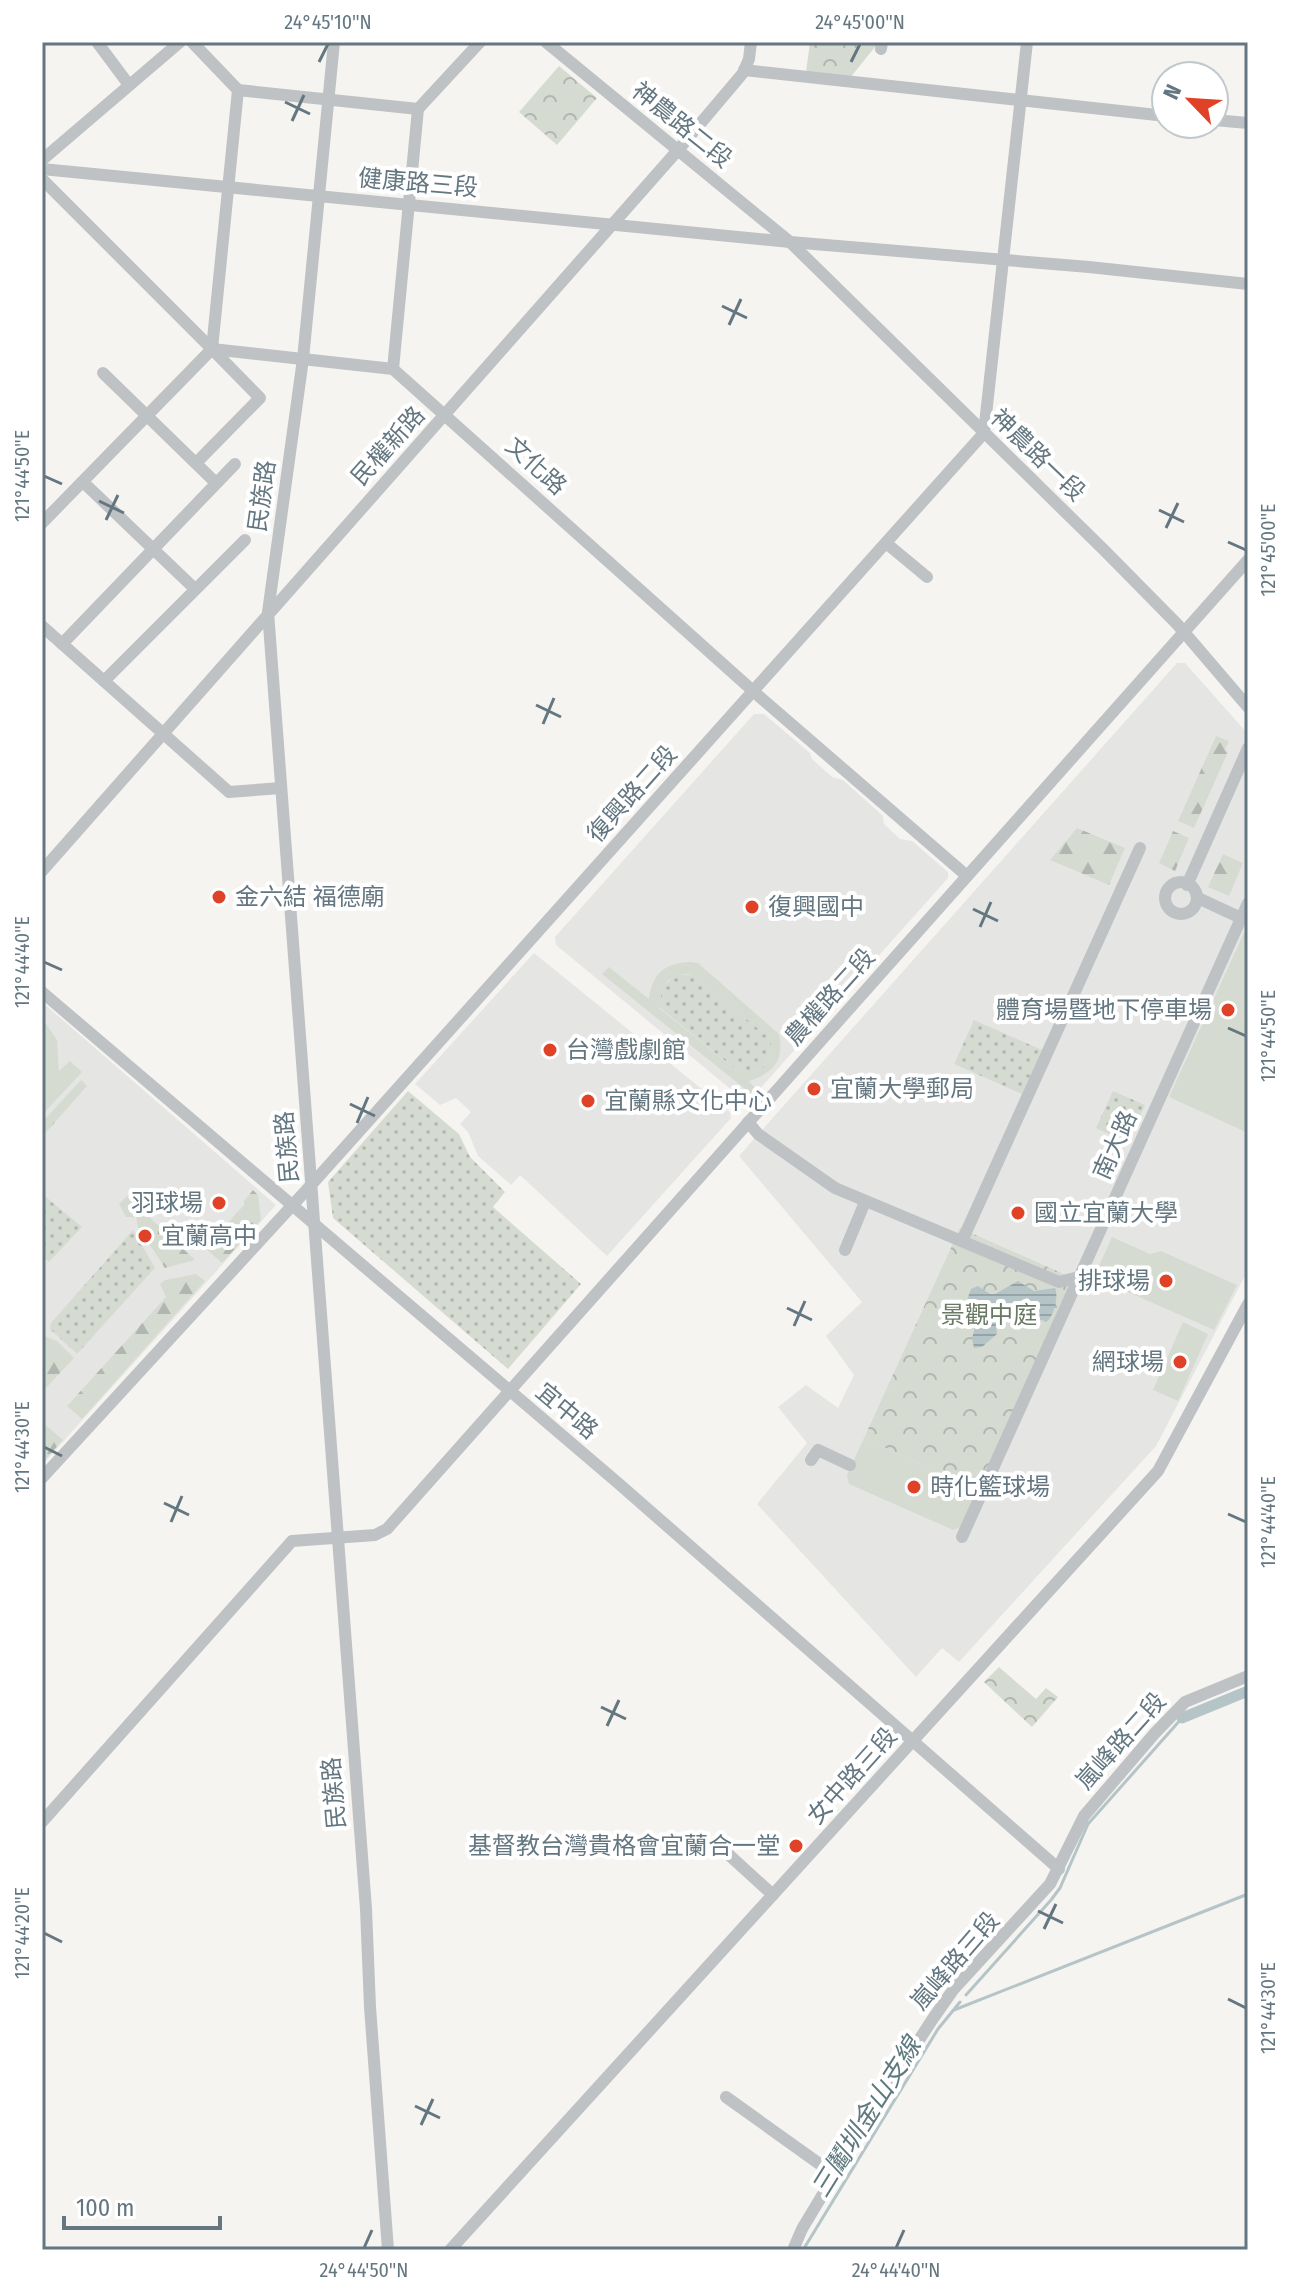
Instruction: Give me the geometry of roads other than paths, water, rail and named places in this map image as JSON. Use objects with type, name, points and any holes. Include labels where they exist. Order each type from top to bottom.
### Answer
[{"type":"street","points":[[97,42],[129,85]]},
{"type":"street","points":[[42,160],[180,42]]},
{"type":"street","points":[[192,42],[238,90],[418,109]]},
{"type":"street","name":"民族路","points":[[334,42],[303,359],[268,612],[366,1909],[388,2250]]},
{"type":"street","points":[[212,349],[393,369],[418,109],[480,42]]},
{"type":"street","name":"神農路二段","points":[[546,42],[790,242]]},
{"type":"street","name":"民權新路","points":[[42,871],[678,150],[744,70],[751,42]]},
{"type":"street","points":[[984,433],[1027,42]]},
{"type":"street","points":[[744,70],[1150,114]]},
{"type":"street","points":[[42,523],[212,349],[238,90]]},
{"type":"street","name":"健康路三段","points":[[42,169],[1248,284]]},
{"type":"street","points":[[42,179],[260,398],[196,463]]},
{"type":"street","name":"神農路一段","points":[[790,242],[1104,550],[1248,707]]},
{"type":"street","name":"文化路","points":[[393,369],[967,876]]},
{"type":"street","points":[[103,373],[216,483]]},
{"type":"street","name":"復興路二段","points":[[42,1478],[312,1184],[984,433]]},
{"type":"street","points":[[62,644],[235,464]]},
{"type":"street","points":[[83,482],[195,589]]},
{"type":"street","points":[[104,681],[245,540]]},
{"type":"street","points":[[886,543],[927,577]]},
{"type":"street","name":"農權路二段","points":[[42,1822],[292,1541],[375,1535],[387,1529],[1248,560]]},
{"type":"street","points":[[42,626],[229,792],[281,788]]},
{"type":"street","points":[[1187,885],[1248,748]]},
{"type":"street","points":[[962,1241],[1140,848]]},
{"type":"street","points":[[1175,883],[1187,885],[1196,891],[1198,898],[1192,910],[1186,913],[1168,908],[1165,898],[1169,886],[1175,883]]},
{"type":"street","points":[[1198,898],[1241,918]]},
{"type":"street","name":"南大路","points":[[962,1537],[1248,903]]},
{"type":"street","name":"宜中路","points":[[42,992],[510,1391],[1059,1869]]},
{"type":"street","points":[[748,1122],[758,1134],[835,1188],[1059,1282],[1079,1277]]},
{"type":"street","points":[[845,1250],[865,1202]]},
{"type":"street","name":"女中路三段","points":[[450,2250],[1158,1471],[1248,1304]]},
{"type":"street","points":[[811,1460],[818,1450],[850,1465]]},
{"type":"street","name":"嵐峰路二段","points":[[1059,1869],[1084,1816],[1177,1709],[1196,1696],[1248,1676]]},
{"type":"street","points":[[716,1843],[773,1895]]},
{"type":"street","name":"嵐峰路三段","points":[[793,2250],[802,2229],[896,2075],[953,1990],[1024,1916],[1059,1869]]},
{"type":"street","points":[[726,2097],[835,2175]]},
{"type":"waterway","points":[[1182,1718],[1248,1691]]},
{"type":"waterway","name":"三鬮圳金山支線","points":[[966,1995],[1060,1888],[1088,1824],[1182,1718]]},
{"type":"waterway","points":[[954,2010],[1248,1894]]},
{"type":"waterway","name":"三鬮圳金山支線","points":[[803,2250],[938,2029],[960,2002]]},
{"type":"place","name":"金六結 福德廟","points":[[219,897]]},
{"type":"place","name":"復興國中","points":[[752,907]]},
{"type":"place","name":"體育場暨地下停車場","points":[[1228,1010]]},
{"type":"place","name":"台灣戲劇館","points":[[550,1050]]},
{"type":"place","name":"宜蘭大學郵局","points":[[814,1089]]},
{"type":"place","name":"宜蘭縣文化中心","points":[[588,1101]]},
{"type":"place","name":"羽球場","points":[[219,1203]]},
{"type":"place","name":"國立宜蘭大學","points":[[1018,1213]]},
{"type":"place","name":"宜蘭高中","points":[[145,1236]]},
{"type":"place","name":"排球場","points":[[1166,1281]]},
{"type":"place","name":"網球場","points":[[1180,1362]]},
{"type":"place","name":"時化籃球場","points":[[914,1487]]},
{"type":"place","name":"基督教台灣貴格會宜蘭合一堂","points":[[796,1846]]},
{"type":"park label","name":"景觀中庭","points":[[989,1315]]}]
